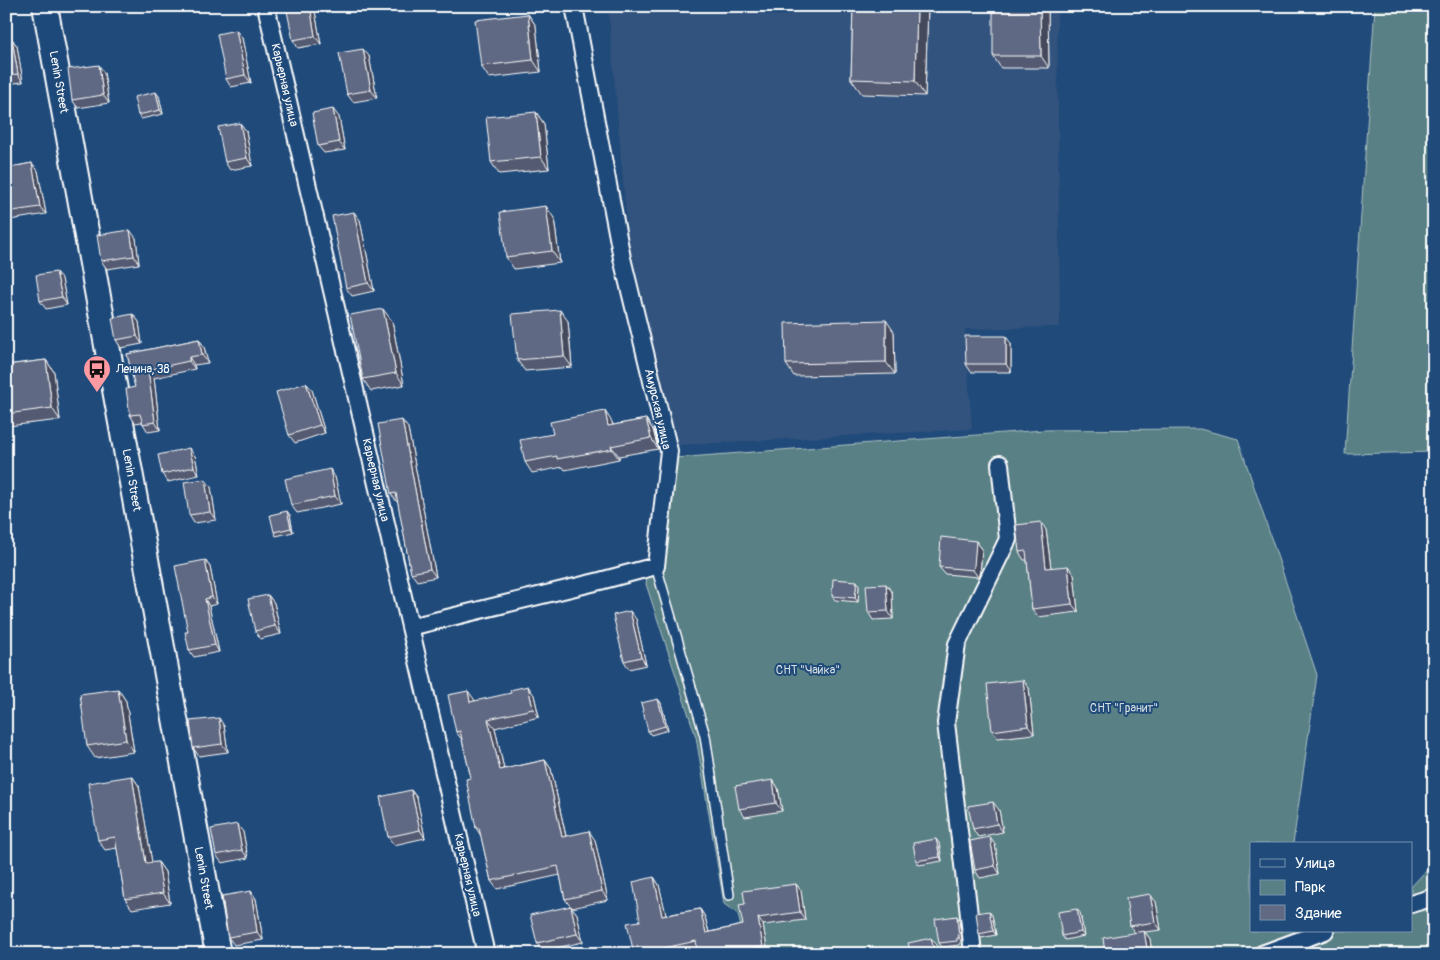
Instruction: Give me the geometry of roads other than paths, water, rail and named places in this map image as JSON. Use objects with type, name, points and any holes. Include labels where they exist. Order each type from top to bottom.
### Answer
[{"type":"street","name":"Lenin Street","points":[[45,6],[218,954]]},
{"type":"street","name":"Карьерная улица","points":[[266,6],[486,954]]},
{"type":"street","name":"Амурская улица","points":[[574,6],[622,258],[669,451],[656,566]]},
{"type":"street","points":[[973,954],[946,723],[958,644],[1008,539],[1000,464]]},
{"type":"street","points":[[410,627],[656,566]]},
{"type":"street","points":[[1412,904],[1434,897]]},
{"type":"street","points":[[1262,954],[1322,932]]},
{"type":"lane","points":[[656,566],[705,736],[729,895]]},
{"type":"place","name":"Ленина, 38","points":[[97,393]]},
{"type":"park label","name":"СНТ \"Чайка\"","points":[[808,670]]},
{"type":"park label","name":"СНТ \"Гранит\"","points":[[1124,708]]}]
